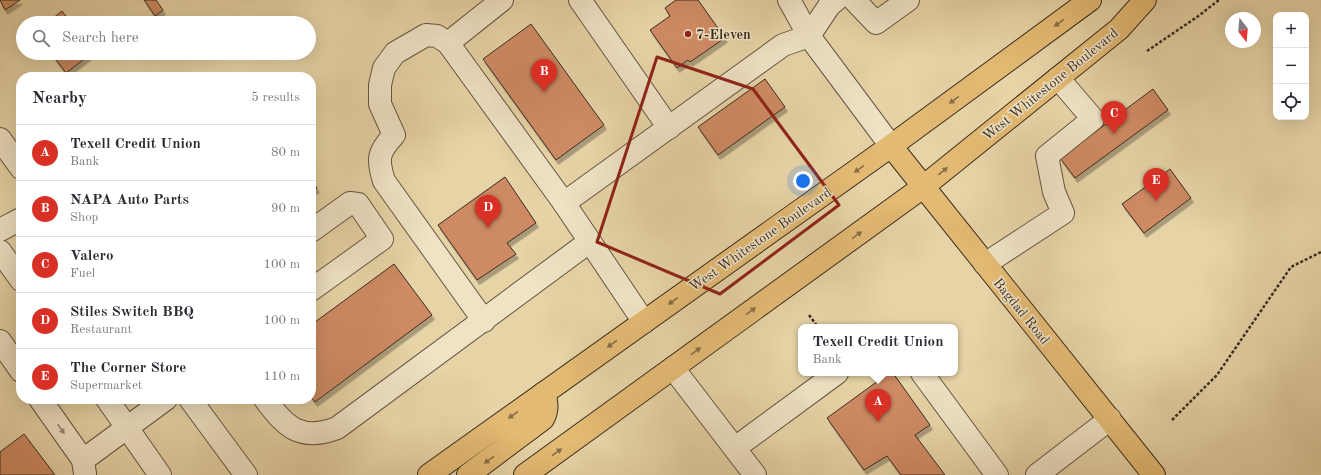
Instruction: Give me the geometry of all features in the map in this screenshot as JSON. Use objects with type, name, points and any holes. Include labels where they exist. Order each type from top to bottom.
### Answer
[{"type":"main road","name":"West Whitestone Boulevard","points":[[428,475],[890,146],[1090,0]]},
{"type":"main road","name":"West Whitestone Boulevard","points":[[525,475],[923,187],[1119,29],[1145,0]]},
{"type":"main road","name":"Bagdad Road","points":[[890,146],[1154,475]]},
{"type":"main road","points":[[468,475],[542,419],[546,413],[547,406],[544,393]]},
{"type":"street","points":[[448,43],[502,0]]},
{"type":"street","points":[[580,0],[669,128]]},
{"type":"street","points":[[789,0],[809,36],[890,146]]},
{"type":"street","points":[[564,203],[783,45],[809,36],[829,6],[836,0]]},
{"type":"street","points":[[854,0],[876,23],[908,0]]},
{"type":"street","points":[[484,321],[392,193],[384,181],[378,164],[383,147],[394,135],[380,104],[380,85],[384,68],[395,53],[426,35],[437,36],[448,43],[564,203],[644,322]]},
{"type":"street","points":[[984,264],[1064,213],[1054,192],[1047,156],[1093,119],[1058,78]]},
{"type":"street","points":[[0,139],[16,161]]},
{"type":"street","points":[[316,227],[350,203],[358,204],[382,239],[316,286]]},
{"type":"street","points":[[0,230],[16,222]]},
{"type":"street","points":[[269,404],[288,426],[311,434],[323,433],[337,428],[484,321],[589,242]]},
{"type":"street","points":[[0,251],[16,273]]},
{"type":"street","points":[[0,341],[16,364]]},
{"type":"street","points":[[673,368],[755,475]]},
{"type":"street","points":[[735,448],[833,376]]},
{"type":"street","points":[[924,376],[997,475]]},
{"type":"street","points":[[43,404],[84,467],[128,428],[159,404]]},
{"type":"street","points":[[111,404],[160,475]]},
{"type":"street","points":[[194,404],[246,475]]},
{"type":"street","points":[[1037,475],[1110,419]]},
{"type":"path","points":[[1148,51],[1198,17],[1219,0]]},
{"type":"path","points":[[1172,420],[1217,375],[1291,267],[1321,252]]},
{"type":"path","points":[[809,315],[816,324]]},
{"type":"highlighted area","points":[[657,57],[753,89],[839,205],[720,294],[597,242]]},
{"type":"building","points":[[0,0],[20,0],[5,10]]},
{"type":"building","points":[[144,0],[156,0],[163,10],[155,16]]},
{"type":"building","name":"7-Eleven","points":[[676,0],[698,0],[725,38],[690,62],[688,60],[677,68],[650,30],[670,16],[665,8]]},
{"type":"building","points":[[62,11],[66,16],[56,16]]},
{"type":"building","points":[[531,24],[604,125],[556,160],[483,59]]},
{"type":"building","points":[[56,60],[83,60],[67,72],[65,72]]},
{"type":"building","name":"7-Eleven","points":[[765,79],[785,107],[718,155],[698,127]]},
{"type":"building","points":[[1153,89],[1168,110],[1075,178],[1060,158]]},
{"type":"building","points":[[1170,169],[1191,198],[1144,233],[1122,204]]},
{"type":"building","points":[[505,177],[536,223],[507,243],[516,254],[477,280],[438,225]]},
{"type":"building","points":[[394,264],[432,315],[316,401],[316,321]]},
{"type":"building","points":[[885,376],[895,376],[930,425],[915,435],[945,475],[901,475],[887,456],[864,470],[827,418]]},
{"type":"building","points":[[24,434],[55,475],[0,475],[0,452]]},
{"type":"place","name":"7-Eleven","points":[[688,34]]},
{"type":"place","name":"NAPA Auto Parts","points":[[544,92]]},
{"type":"place","name":"Valero","points":[[1114,134]]},
{"type":"place","name":"The Corner Store","points":[[1156,201]]},
{"type":"place","name":"Stiles Switch BBQ","points":[[488,228]]},
{"type":"place","name":"Texell Credit Union","points":[[878,422]]}]
